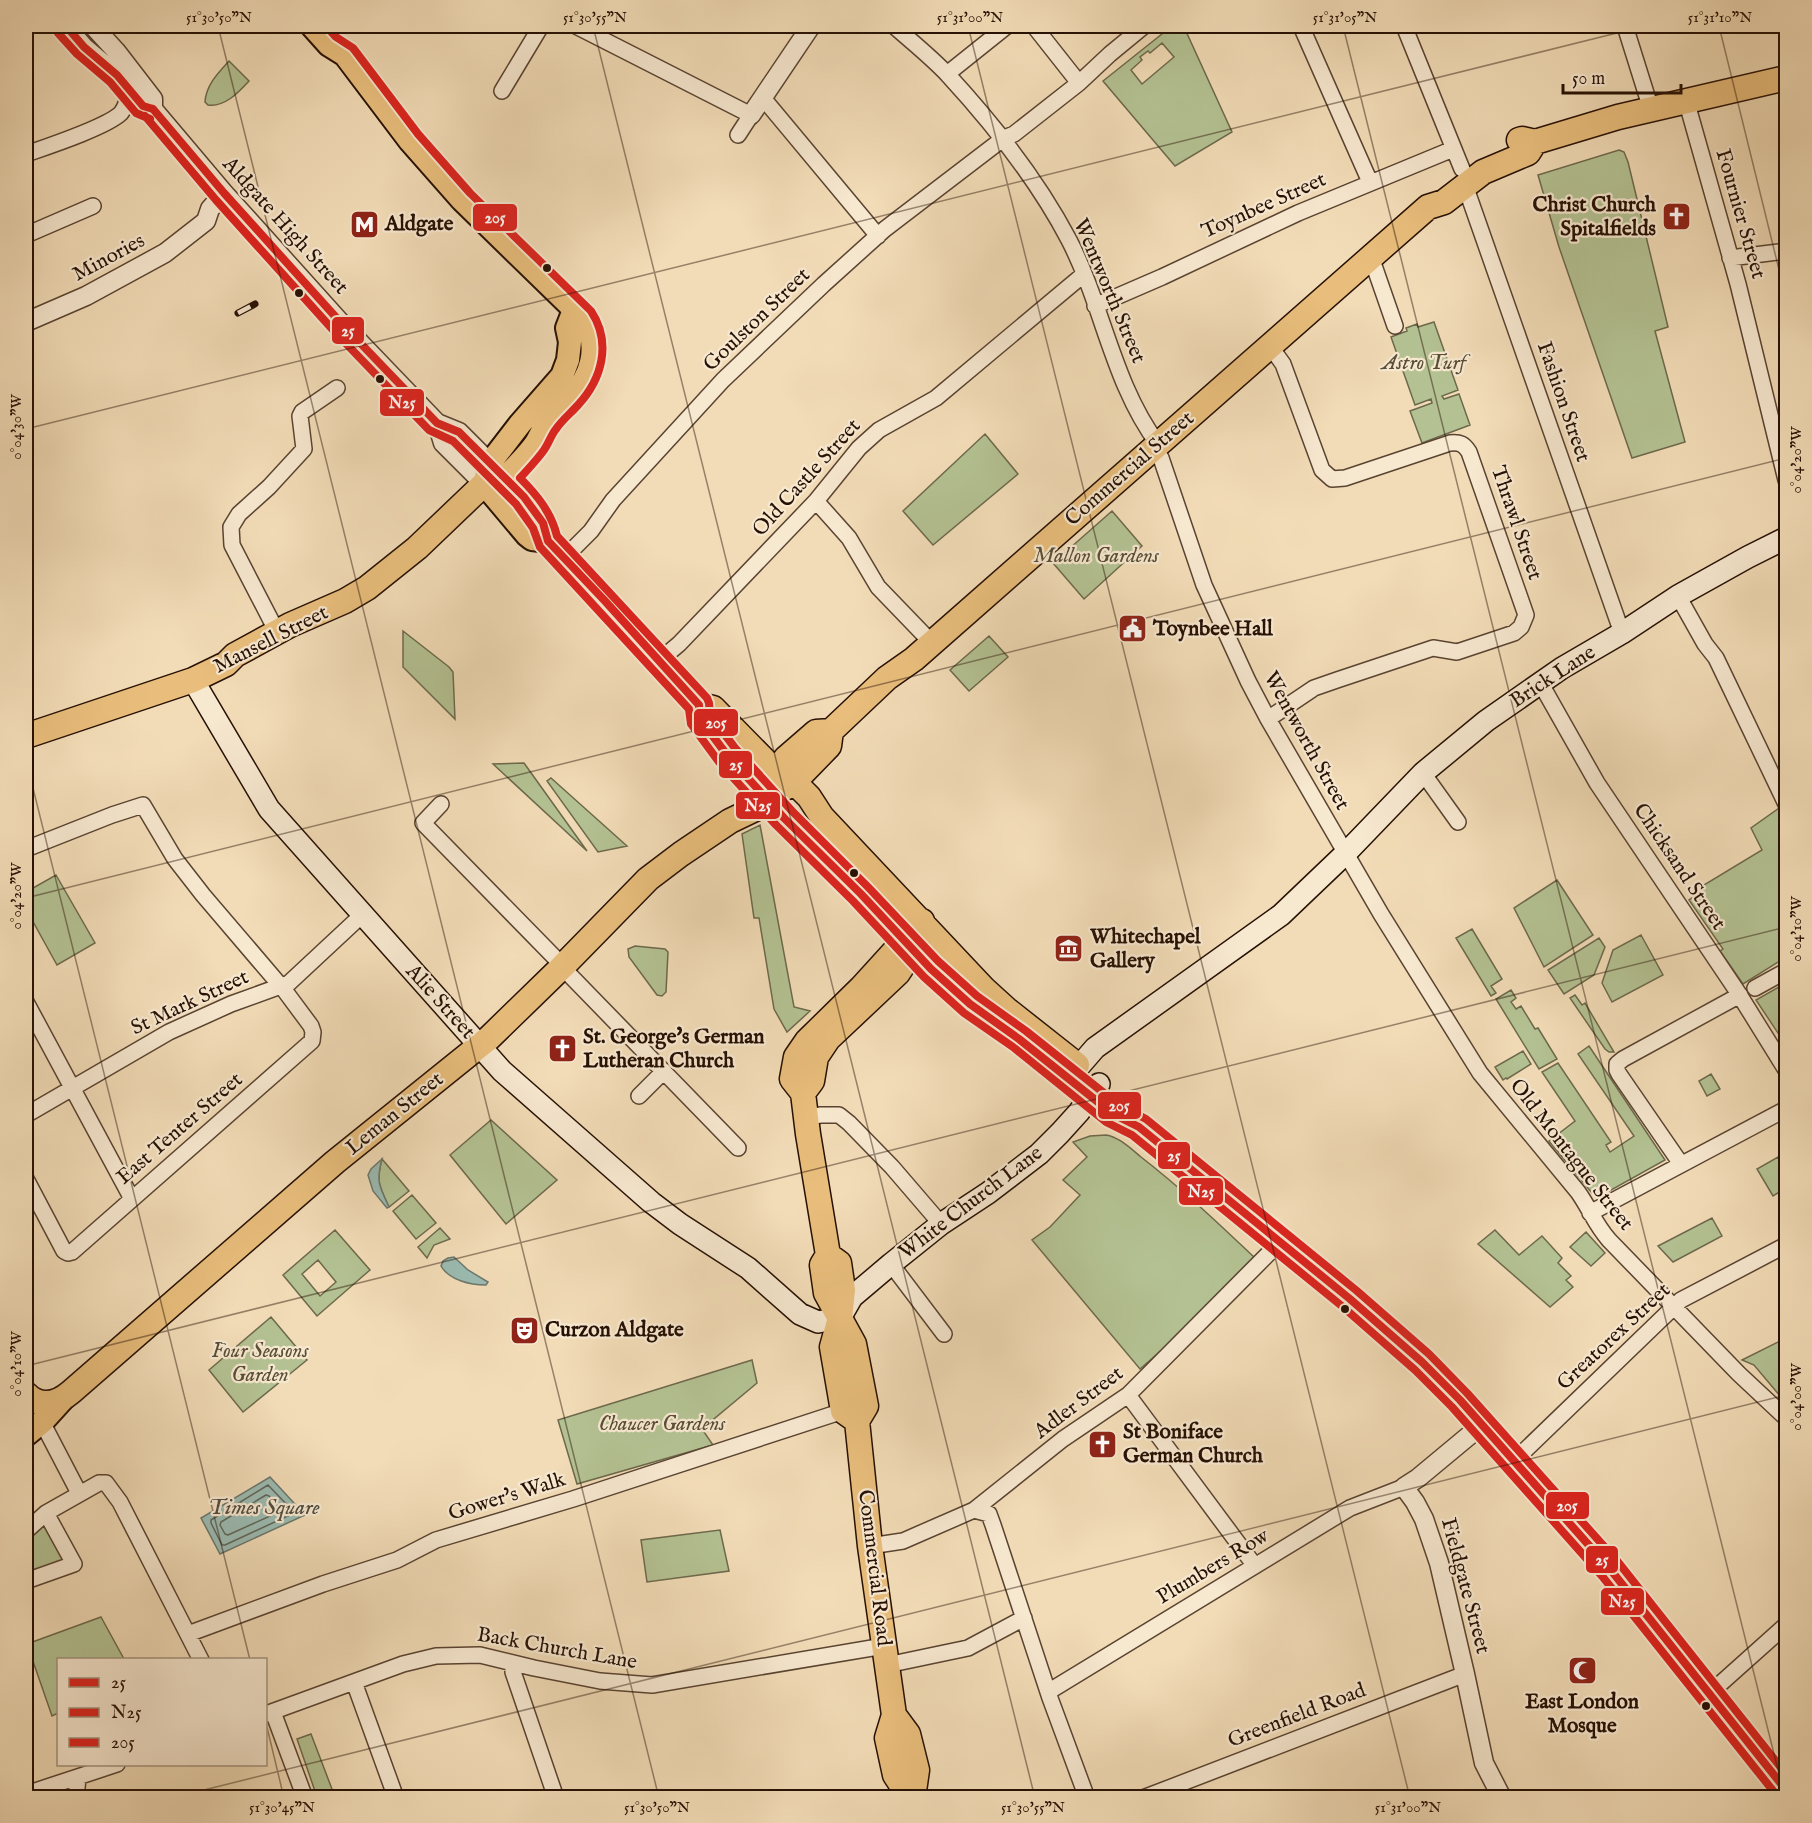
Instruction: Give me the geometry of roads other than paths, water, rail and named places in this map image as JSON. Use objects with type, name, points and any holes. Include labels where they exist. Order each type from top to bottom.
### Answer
[{"type":"highway","name":"Commercial Street","points":[[780,780],[829,746],[831,731],[887,678],[932,643],[1428,207],[1435,190],[1459,168],[1489,169],[1528,153],[1535,142],[1618,117],[1786,78]]},
{"type":"highway","points":[[493,475],[524,497],[543,523],[556,550],[660,660],[699,705],[700,719],[716,742],[808,797],[822,817],[995,999],[1073,1072],[1094,1090],[1128,1109],[1131,1121],[1350,1299],[1453,1393],[1610,1569],[1786,1790]]},
{"type":"highway","name":"Mansell Street","points":[[26,736],[193,680],[226,664],[235,655],[309,615],[332,608],[367,588],[417,548],[493,475]]},
{"type":"highway","points":[[699,705],[713,708],[722,716],[744,721],[780,780],[784,818],[861,894],[931,969],[970,1004],[1019,1039],[1073,1072]]},
{"type":"highway","name":"Leman Street","points":[[62,1400],[336,1162],[479,1047],[659,870],[730,821],[755,809],[780,780]]},
{"type":"highway","name":"Commercial Road","points":[[912,1797],[916,1770],[908,1734],[894,1715],[850,1416],[866,1406],[854,1344],[826,1293],[822,1265],[828,1255],[806,1118],[804,1092],[812,1081],[816,1058],[828,1039],[897,973],[909,946],[926,925]]},
{"type":"highway","points":[[26,1394],[35,1402],[42,1404],[62,1400]]},
{"type":"main road","points":[[322,28],[329,45],[345,55],[410,141],[456,192],[584,319],[591,333],[592,362],[581,386],[546,424],[532,448],[493,475]]},
{"type":"main road","name":"Brick Lane","points":[[1073,1072],[1095,1048],[1281,915],[1423,773],[1486,721],[1562,668],[1622,633],[1678,596],[1786,538]]},
{"type":"main road","name":"Alie Street","points":[[193,680],[269,809],[502,1071],[651,1202],[680,1224],[748,1268],[800,1314],[818,1322],[840,1318]]},
{"type":"main road","name":"White Church Lane","points":[[840,1318],[852,1297],[891,1264],[941,1224],[1039,1154],[1079,1112],[1094,1090]]},
{"type":"main road","name":"Leman Street","points":[[34,1428],[62,1400]]},
{"type":"street","points":[[66,26],[84,47],[117,75],[143,106],[153,109],[153,99],[116,51],[93,26]]},
{"type":"street","points":[[502,91],[541,26]]},
{"type":"street","points":[[576,26],[751,115]]},
{"type":"street","points":[[738,135],[811,26]]},
{"type":"street","name":"Wentworth Street","points":[[894,26],[947,74],[1004,138],[1035,183],[1069,240],[1125,385],[1161,458],[1204,585],[1268,719],[1346,852]]},
{"type":"street","points":[[947,74],[1007,26]]},
{"type":"street","points":[[1034,26],[1080,83]]},
{"type":"street","name":"Goulston Street","points":[[556,550],[591,531],[613,500],[723,380],[824,284],[878,236],[1004,138],[1014,134],[1080,83],[1144,26]]},
{"type":"street","points":[[1301,26],[1370,182]]},
{"type":"street","name":"Fashion Street","points":[[1404,26],[1459,168],[1622,633]]},
{"type":"street","points":[[1625,26],[1652,109]]},
{"type":"street","points":[[26,154],[96,127],[119,115],[124,109],[130,91]]},
{"type":"street","points":[[762,98],[878,236]]},
{"type":"street","name":"Fournier Street","points":[[1686,100],[1730,258],[1786,480]]},
{"type":"street","name":"Aldgate High Street","points":[[153,109],[230,200],[342,324],[436,423],[443,444],[493,475]]},
{"type":"street","name":"Toynbee Street","points":[[1095,306],[1370,182],[1459,168]]},
{"type":"street","name":"Minories","points":[[26,322],[86,296],[165,253],[206,221],[210,210],[230,200]]},
{"type":"street","points":[[26,235],[93,206]]},
{"type":"street","points":[[1730,258],[1786,251]]},
{"type":"street","points":[[1371,257],[1395,326]]},
{"type":"street","name":"Old Castle Street","points":[[660,660],[679,644],[816,501],[859,448],[879,430],[936,398],[1083,274]]},
{"type":"street","name":"Thrawl Street","points":[[1268,719],[1314,688],[1355,673],[1433,648],[1457,652],[1514,633],[1521,627],[1526,615],[1466,447],[1462,444],[1450,443],[1345,478],[1332,479],[1322,470],[1283,363],[1270,346]]},
{"type":"street","points":[[277,632],[232,545],[231,527],[239,514],[269,487],[304,449],[300,416],[302,412],[338,388]]},
{"type":"street","points":[[816,501],[849,538],[878,587],[932,643]]},
{"type":"street","points":[[1678,596],[1716,658],[1786,804]]},
{"type":"street","name":"Chicksand Street","points":[[1541,684],[1597,783],[1740,995],[1786,1070]]},
{"type":"street","points":[[1423,773],[1458,822]]},
{"type":"street","points":[[441,804],[423,823],[738,1148]]},
{"type":"street","points":[[26,849],[143,805],[175,859],[202,895],[280,986]]},
{"type":"street","name":"Old Montague Street","points":[[1346,852],[1381,914],[1480,1073],[1578,1192],[1597,1226],[1673,1307],[1786,1418]]},
{"type":"street","name":"St Mark Street","points":[[26,1114],[169,1032],[231,1004],[289,983],[362,915]]},
{"type":"street","points":[[1755,988],[1786,971]]},
{"type":"street","name":"East Tenter Street","points":[[26,1179],[64,1251],[72,1252],[312,1041],[311,1026],[280,986]]},
{"type":"street","points":[[1681,1164],[1617,1070],[1619,1061],[1740,995]]},
{"type":"street","points":[[26,1002],[132,1199]]},
{"type":"street","points":[[639,1096],[664,1071]]},
{"type":"street","points":[[1590,1212],[1786,1109]]},
{"type":"street","points":[[806,1118],[821,1114],[839,1115],[892,1167],[941,1224]]},
{"type":"street","name":"Adler Street","points":[[870,1546],[903,1541],[974,1510],[1063,1439],[1128,1395],[1280,1242]]},
{"type":"street","name":"Greatorex Street","points":[[1515,1460],[1673,1307],[1707,1286],[1786,1245]]},
{"type":"street","points":[[891,1264],[944,1334]]},
{"type":"street","points":[[1128,1395],[1256,1566]]},
{"type":"street","name":"Gower's Walk","points":[[188,1634],[323,1584],[397,1560],[436,1540],[577,1498],[624,1481],[850,1416]]},
{"type":"street","points":[[1404,1487],[1483,1424]]},
{"type":"street","points":[[34,1428],[77,1490]]},
{"type":"street","points":[[26,1531],[41,1511],[77,1490],[106,1483],[112,1490],[200,1658]]},
{"type":"street","name":"Plumbers Row","points":[[1048,1692],[1350,1508],[1404,1487]]},
{"type":"street","name":"Fieldgate Street","points":[[1404,1487],[1424,1519],[1439,1563],[1484,1763],[1502,1797]]},
{"type":"street","points":[[974,1510],[989,1514],[1048,1692],[1087,1797]]},
{"type":"street","points":[[26,1581],[74,1564],[41,1511]]},
{"type":"street","name":"Back Church Lane","points":[[269,1713],[403,1664],[436,1656],[480,1655],[600,1681],[652,1685],[968,1648],[1024,1618]]},
{"type":"street","points":[[1710,1693],[1786,1625]]},
{"type":"street","points":[[513,1663],[513,1672],[556,1797]]},
{"type":"street","name":"Greenfield Road","points":[[1143,1797],[1465,1674]]},
{"type":"street","points":[[354,1682],[396,1797]]},
{"type":"street","points":[[269,1713],[305,1797]]},
{"type":"street","points":[[26,1794],[111,1766]]},
{"type":"street","points":[[76,1797],[78,1778]]},
{"type":"water","points":[[382,1159],[379,1178],[389,1207],[387,1208],[373,1191],[368,1175]]},
{"type":"water","points":[[454,1257],[468,1270],[488,1282],[486,1285],[467,1283],[449,1275],[441,1266],[443,1261]]},
{"type":"water","name":"Times Square","points":[[270,1477],[305,1515],[220,1554],[201,1518]]},
{"type":"railway","points":[[238,313],[255,304]]},
{"type":"place","name":"Christ Church Spitalfields","points":[[1677,217]]},
{"type":"place","name":"Aldgate","points":[[364,224]]},
{"type":"place","name":"Toynbee Hall","points":[[1132,629]]},
{"type":"place","name":"Whitechapel Gallery","points":[[1069,949]]},
{"type":"place","name":"St. George's German Lutheran Church","points":[[562,1049]]},
{"type":"place","name":"Curzon Aldgate","points":[[524,1330]]},
{"type":"place","name":"St Boniface German Church","points":[[1102,1444]]},
{"type":"place","name":"East London Mosque","points":[[1582,1671]]},
{"type":"park label","name":"Astro Turf","points":[[1424,363]]},
{"type":"park label","name":"Mallon Gardens","points":[[1096,556]]},
{"type":"park label","name":"Four Seasons Garden","points":[[260,1363]]},
{"type":"park label","name":"Chaucer Gardens","points":[[662,1424]]}]
